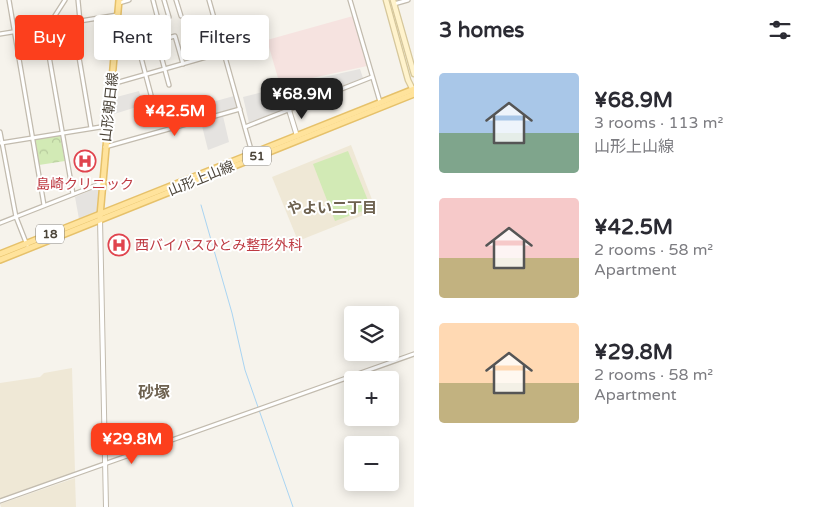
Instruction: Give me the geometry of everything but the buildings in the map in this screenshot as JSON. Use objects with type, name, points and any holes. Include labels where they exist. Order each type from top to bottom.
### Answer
[{"type":"main road","points":[[386,0],[414,91]]},
{"type":"main road","name":"山形朝日線","points":[[117,15],[119,1]]},
{"type":"main road","points":[[393,2],[414,74]]},
{"type":"main road","name":"山形朝日線","points":[[100,216],[113,60]]},
{"type":"main road","points":[[414,83],[414,91]]},
{"type":"main road","name":"山形上山線","points":[[100,216],[414,91]]},
{"type":"main road","name":"山形上山線","points":[[100,216],[414,91]]},
{"type":"main road","name":"18","points":[[0,260],[27,246],[100,216]]},
{"type":"main road","name":"18","points":[[0,254],[27,246]]},
{"type":"street","points":[[9,0],[44,205]]},
{"type":"street","points":[[56,15],[65,0]]},
{"type":"street","points":[[78,0],[79,15]]},
{"type":"street","points":[[119,1],[129,0]]},
{"type":"street","points":[[153,0],[157,15]]},
{"type":"street","points":[[164,0],[169,15]]},
{"type":"street","points":[[176,0],[181,16]]},
{"type":"street","points":[[209,0],[213,15]]},
{"type":"street","points":[[350,0],[380,103]]},
{"type":"street","points":[[393,2],[408,0]]},
{"type":"street","points":[[0,34],[14,32]]},
{"type":"street","points":[[169,85],[157,41],[175,36],[183,64]]},
{"type":"street","points":[[50,60],[73,194]]},
{"type":"street","points":[[79,60],[91,128]]},
{"type":"street","points":[[142,60],[151,95]]},
{"type":"street","points":[[111,84],[197,60]]},
{"type":"street","points":[[226,60],[252,154]]},
{"type":"street","points":[[245,127],[372,77]]},
{"type":"street","points":[[105,147],[240,109]]},
{"type":"street","points":[[289,110],[297,136]]},
{"type":"street","points":[[1,143],[107,126]]},
{"type":"street","points":[[0,132],[16,217],[27,246]]},
{"type":"street","points":[[0,223],[102,183]]},
{"type":"street","points":[[100,216],[106,507]]},
{"type":"street","points":[[0,501],[414,354]]},
{"type":"shaded area","points":[[353,16],[367,66],[280,85],[269,47],[269,39]]},
{"type":"shaded area","points":[[360,69],[363,78],[288,107],[283,86]]},
{"type":"shaded area","points":[[278,88],[285,109],[249,123],[243,97]]},
{"type":"shaded area","points":[[139,91],[143,105],[111,115],[113,98]]},
{"type":"shaded area","points":[[234,96],[237,108],[208,116],[205,104]]},
{"type":"shaded area","points":[[223,116],[229,142],[208,150],[201,122]]},
{"type":"shaded area","points":[[351,145],[376,210],[298,241],[272,177]]},
{"type":"shaded area","points":[[99,187],[97,212],[79,219],[75,197]]},
{"type":"shaded area","points":[[72,368],[75,472],[0,499],[0,383],[40,377],[44,373]]},
{"type":"shaded area","points":[[75,478],[76,507],[1,507],[0,504]]},
{"type":"green space","points":[[60,134],[65,161],[39,165],[34,139]]},
{"type":"green space","points":[[348,151],[371,208],[335,221],[313,164]]},
{"type":"waterway","points":[[201,205],[232,313],[245,370],[293,507]]},
{"type":"place","name":"島崎クリニック","points":[[85,161]]},
{"type":"place","name":"西バイパスひとみ整形外科","points":[[119,245]]},
{"type":"district","name":"やよい二丁目","points":[[332,208]]},
{"type":"district","name":"砂塚","points":[[154,392]]}]
